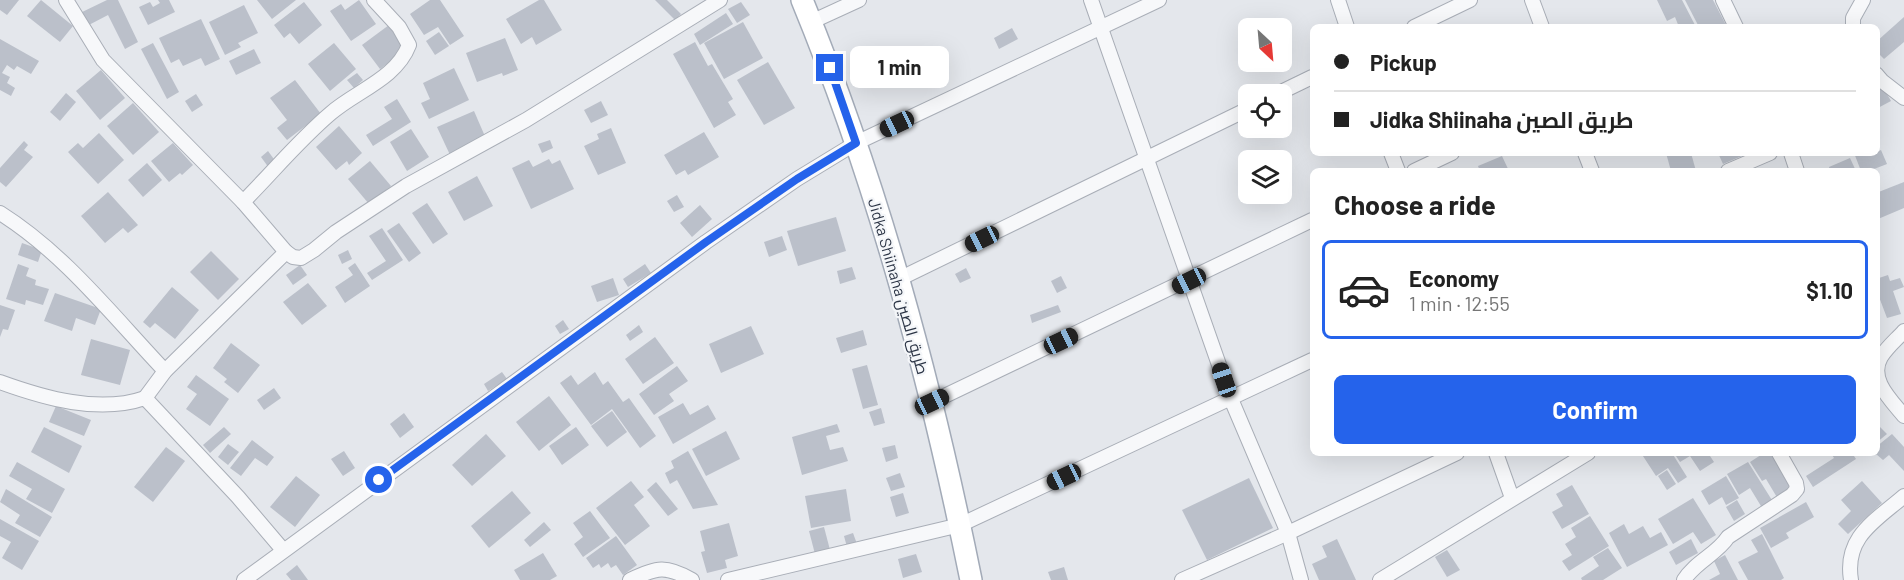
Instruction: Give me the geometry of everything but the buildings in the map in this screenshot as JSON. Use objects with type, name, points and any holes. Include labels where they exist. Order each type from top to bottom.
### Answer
[{"type":"main road","name":"Jidka Shiinaha طريق الصين","points":[[802,0],[830,68],[899,279],[932,402],[971,580]]},
{"type":"street","points":[[66,0],[91,43],[108,66],[243,202],[286,252],[293,257],[301,258],[406,186],[526,120],[720,0]]},
{"type":"street","points":[[243,202],[331,113],[377,82],[405,55],[409,45],[399,27],[374,0]]},
{"type":"street","points":[[812,22],[859,0]]},
{"type":"street","points":[[1091,0],[1231,399],[1288,533],[1301,580]]},
{"type":"street","points":[[244,580],[706,242],[797,179],[856,143],[1159,0]]},
{"type":"street","points":[[1338,0],[1346,24]]},
{"type":"street","points":[[1420,24],[1470,0]]},
{"type":"street","points":[[1532,0],[1541,24]]},
{"type":"street","points":[[1723,0],[1735,24]]},
{"type":"street","points":[[1853,24],[1853,18],[1863,0]]},
{"type":"street","points":[[1292,87],[1310,78]]},
{"type":"street","points":[[1880,79],[1904,98]]},
{"type":"street","points":[[899,279],[1238,114]]},
{"type":"street","points":[[1420,168],[1446,156]]},
{"type":"street","points":[[1735,168],[1763,156]]},
{"type":"street","points":[[0,213],[44,245],[77,275],[165,370]]},
{"type":"street","points":[[932,402],[1189,281],[1310,221]]},
{"type":"street","points":[[0,382],[39,396],[74,402],[131,403],[145,398],[165,370],[286,252]]},
{"type":"street","points":[[1880,349],[1901,334]]},
{"type":"street","points":[[1880,359],[1901,334]]},
{"type":"street","points":[[728,580],[960,525],[1310,361]]},
{"type":"street","points":[[1880,383],[1904,416]]},
{"type":"street","points":[[145,398],[238,497],[283,550]]},
{"type":"street","points":[[1182,580],[1451,456]]},
{"type":"street","points":[[1497,456],[1512,498]]},
{"type":"street","points":[[1380,580],[1583,456]]},
{"type":"street","points":[[1684,580],[1689,572],[1723,544],[1728,537],[1792,495],[1797,489],[1781,456]]},
{"type":"street","points":[[1851,580],[1848,564],[1860,535],[1904,496]]},
{"type":"street","points":[[630,580],[663,568],[676,570],[692,580]]},
{"type":"route","points":[[379,480],[706,242],[797,179],[856,143],[830,68]]}]
